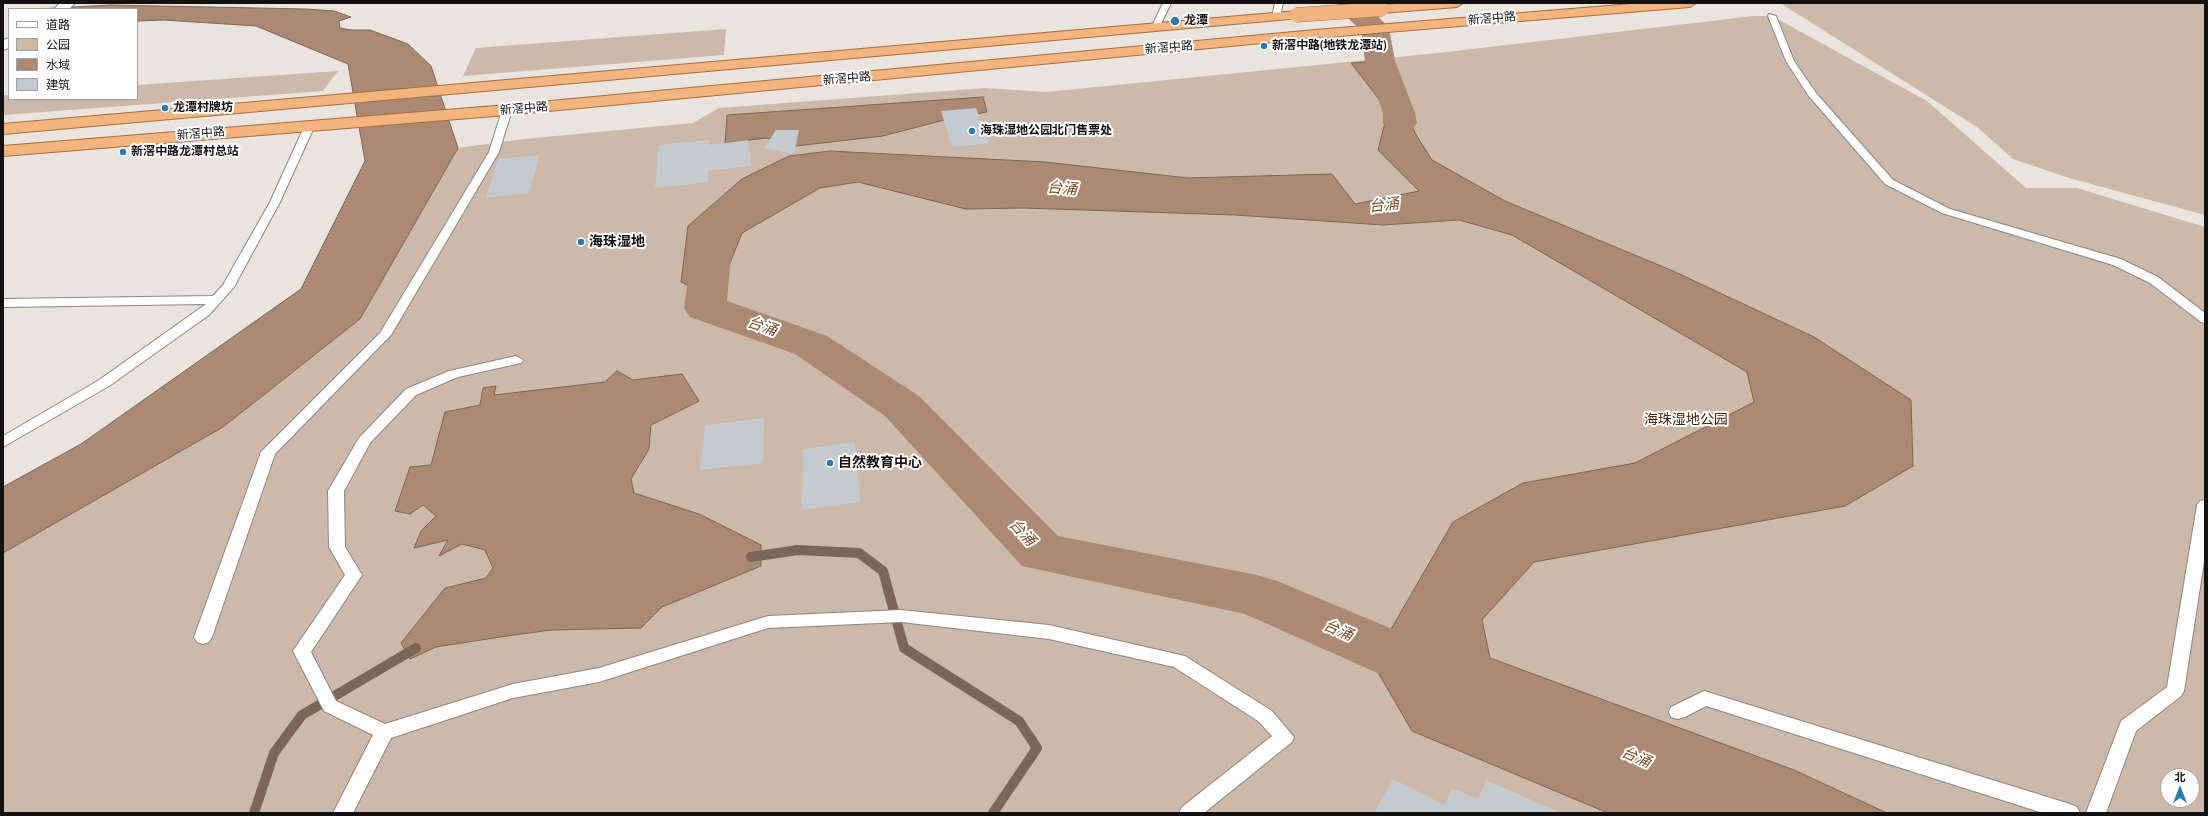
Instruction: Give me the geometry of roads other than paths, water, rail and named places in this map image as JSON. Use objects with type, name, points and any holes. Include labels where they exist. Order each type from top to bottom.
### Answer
[{"type":"highway","name":"新滘中路","points":[[3,130],[476,86],[1156,26],[1278,10],[1296,15],[1457,3]]},
{"type":"highway","name":"新滘中路","points":[[3,151],[507,110],[1315,34],[1690,3]]},
{"type":"lane","points":[[1156,26],[1167,3]]},
{"type":"lane","points":[[1772,16],[1790,61],[1812,95],[1889,182],[1946,211],[2117,262],[2154,280],[2205,319]]},
{"type":"lane","points":[[204,637],[268,452],[385,335],[494,152],[507,110]]},
{"type":"lane","points":[[3,442],[104,383],[205,312],[228,287],[275,202],[310,125]]},
{"type":"lane","points":[[3,303],[216,300]]},
{"type":"lane","points":[[516,360],[454,374],[411,392],[364,441],[336,491],[337,547],[354,575],[302,651],[330,706],[384,732],[513,691],[599,674],[768,622],[901,616],[1049,632],[1180,661],[1265,716],[1286,738],[1189,813]]},
{"type":"lane","points":[[2096,813],[2128,726],[2175,691],[2205,505]]},
{"type":"lane","points":[[1678,712],[1704,698],[1766,716],[2070,813]]},
{"type":"lane","points":[[342,813],[384,732]]},
{"type":"water","points":[[110,5],[306,9],[334,11],[351,17],[339,21],[340,28],[351,30],[370,30],[408,44],[431,66],[458,148],[360,319],[223,427],[3,553],[3,487],[81,444],[301,289],[365,161],[348,64],[256,26],[164,20],[138,21],[138,8],[56,8]]},
{"type":"water","points":[[1388,60],[1415,133],[1432,160],[1505,201],[1673,271],[1814,337],[1911,400],[1913,466],[1845,506],[1534,562],[1482,620],[1490,658],[1794,770],[1887,813],[1608,813],[1412,731],[1372,662],[1453,522],[1523,483],[1635,463],[1754,402],[1747,372],[1512,235],[1459,220],[1383,225],[1235,215],[1023,208],[966,209],[858,182],[820,188],[742,233],[724,278],[707,295],[681,282],[688,226],[742,179],[789,156],[830,151],[1045,162],[1188,178],[1332,174],[1355,204],[1419,191],[1378,150],[1388,111],[1351,63]]},
{"type":"water","points":[[983,97],[987,112],[948,119],[883,136],[796,146],[766,138],[725,143],[727,115]]},
{"type":"water","points":[[617,371],[633,380],[682,374],[699,401],[651,425],[649,449],[631,479],[634,493],[699,514],[761,545],[761,566],[662,607],[641,628],[551,630],[436,647],[410,659],[401,643],[445,588],[486,578],[493,568],[485,550],[462,544],[439,556],[448,540],[414,548],[421,531],[436,516],[423,505],[410,514],[395,511],[410,467],[431,465],[445,412],[480,405],[483,388],[496,386],[494,395],[605,382]]},
{"type":"waterway","name":"台涌","points":[[1351,3],[1352,7],[1375,28],[1380,61],[1399,113],[1400,123]]},
{"type":"waterway","name":"台涌","points":[[714,230],[705,308],[811,345],[902,406],[1041,552],[1257,596],[1439,674]]},
{"type":"waterway","points":[[751,557],[798,550],[859,553],[883,571],[904,648],[1019,721],[1037,748],[993,813]]},
{"type":"waterway","points":[[254,813],[274,753],[302,715],[416,648]]},
{"type":"place","name":"龙潭","points":[[1175,21]]},
{"type":"place","name":"新滘中路(地铁龙潭站)","points":[[1264,46]]},
{"type":"place","name":"龙潭村牌坊","points":[[165,108]]},
{"type":"place","name":"海珠湿地公园北门售票处","points":[[972,131]]},
{"type":"place","name":"新滘中路龙潭村总站","points":[[123,152]]},
{"type":"place","name":"海珠湿地","points":[[581,242]]},
{"type":"place","name":"自然教育中心","points":[[830,463]]},
{"type":"park label","name":"海珠湿地公园","points":[[1686,420]]}]
